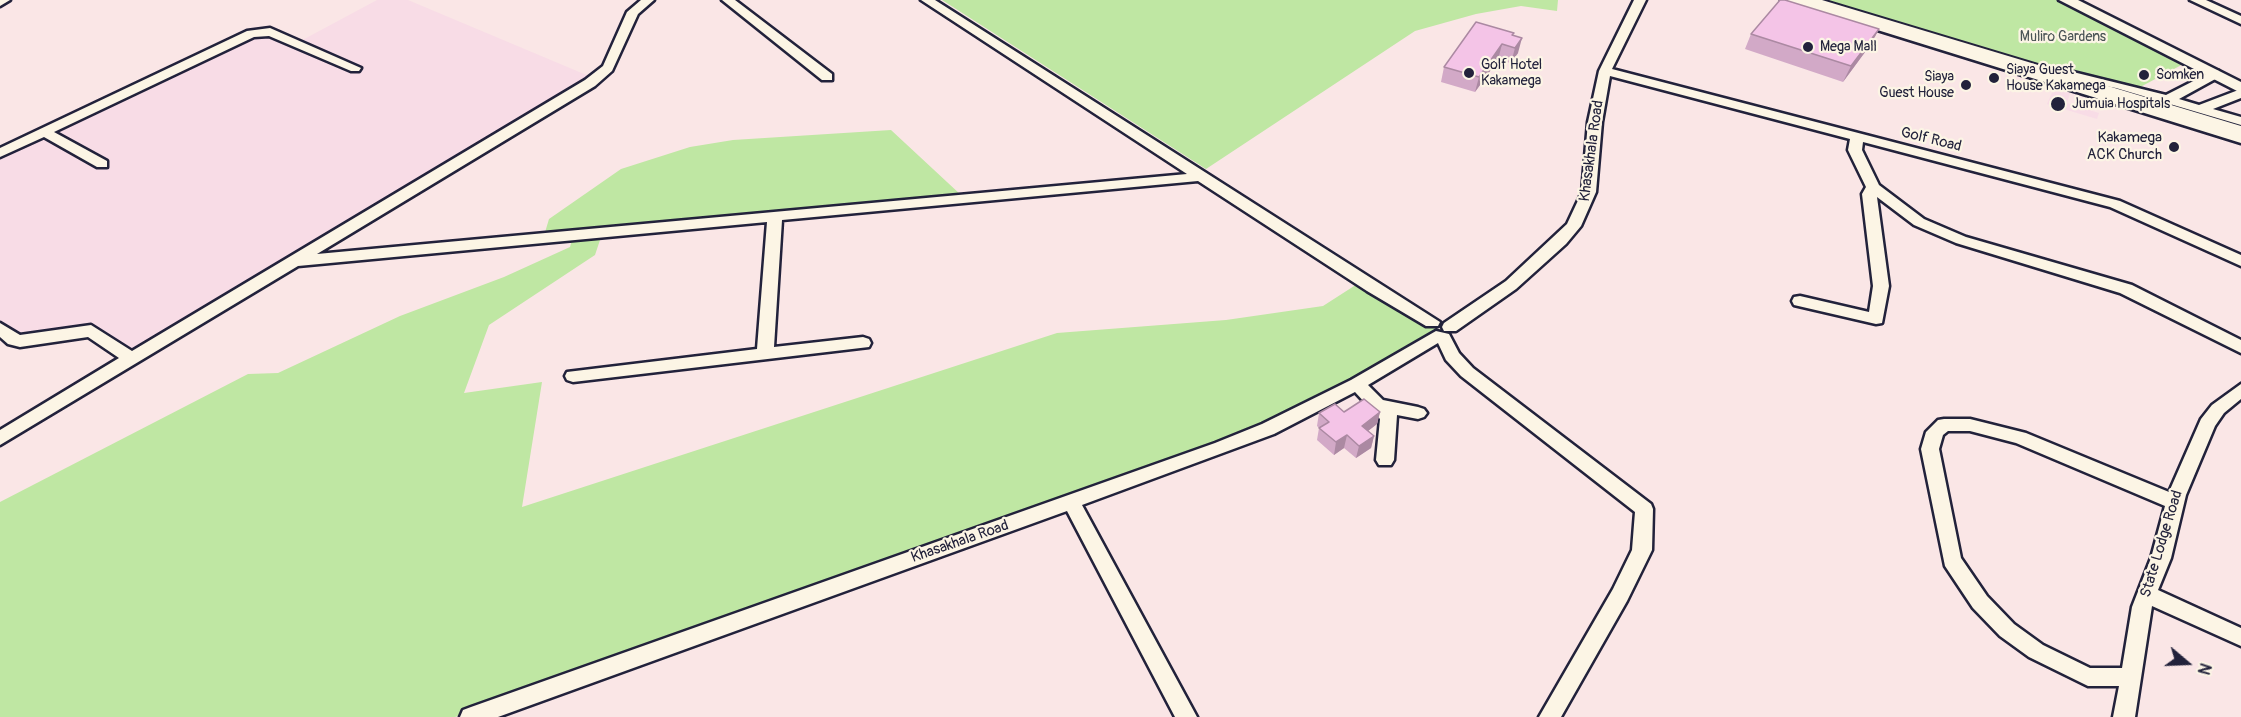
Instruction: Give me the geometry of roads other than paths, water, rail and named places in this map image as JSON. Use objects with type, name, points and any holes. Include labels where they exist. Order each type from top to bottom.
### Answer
[{"type":"highway","points":[[1804,0],[2241,132]]},
{"type":"highway","points":[[1825,0],[2241,126]]},
{"type":"main road","points":[[2066,0],[2241,88]]},
{"type":"street","points":[[0,2],[4,0]]},
{"type":"street","points":[[0,438],[603,74],[616,56],[633,12],[648,0]]},
{"type":"street","points":[[728,0],[827,77]]},
{"type":"street","points":[[927,0],[1440,331],[1452,356],[1467,372],[1644,509],[1642,550],[1620,595],[1550,717]]},
{"type":"street","points":[[1628,27],[1640,0]]},
{"type":"street","points":[[1628,27],[1649,0]]},
{"type":"street","points":[[1787,0],[2241,139]]},
{"type":"street","points":[[2196,0],[2241,20]]},
{"type":"street","name":"Khasakhala Road","points":[[471,717],[1230,445],[1357,384],[1518,279],[1561,242],[1574,226],[1589,192],[1595,122],[1605,71],[1628,27]]},
{"type":"street","points":[[0,153],[261,32],[277,35],[355,68]]},
{"type":"street","name":"Golf Road","points":[[1605,71],[2115,204],[2241,261]]},
{"type":"street","points":[[2168,99],[2215,74]]},
{"type":"street","points":[[2069,75],[2168,99],[2241,121]]},
{"type":"street","points":[[2200,109],[2241,93]]},
{"type":"street","points":[[44,132],[102,164]]},
{"type":"street","points":[[1857,138],[1855,150],[1873,187],[1919,222],[1971,243],[2102,279],[2241,347]]},
{"type":"street","points":[[294,261],[1201,177]]},
{"type":"street","points":[[1800,301],[1876,319],[1881,286],[1869,194],[1873,187]]},
{"type":"street","points":[[765,354],[776,218]]},
{"type":"street","points":[[0,329],[20,341],[91,331],[132,359]]},
{"type":"street","points":[[573,376],[863,343]]},
{"type":"street","points":[[1357,384],[1389,417],[1385,460]]},
{"type":"street","name":"State Lodge Road","points":[[2124,717],[2129,677],[2147,594],[2160,558],[2175,502],[2207,424],[2218,409],[2241,390]]},
{"type":"street","points":[[1380,406],[1418,413]]},
{"type":"street","points":[[2129,677],[2088,678],[2036,651],[2007,630],[1980,602],[1952,560],[1930,449],[1935,432],[1944,426],[1970,425],[2020,438],[2175,502]]},
{"type":"street","points":[[1072,503],[1186,717]]},
{"type":"street","points":[[2147,594],[2241,637]]},
{"type":"place","name":"Mega Mall","points":[[1808,47]]},
{"type":"place","name":"Golf Hotel Kakamega","points":[[1469,73]]},
{"type":"place","name":"Somken","points":[[2144,75]]},
{"type":"place","name":"Siaya Guest House Kakamega","points":[[1994,78]]},
{"type":"place","name":"Siaya Guest House","points":[[1966,85]]},
{"type":"place","name":"Jumuia Hospitals","points":[[2058,104]]},
{"type":"place","name":"Kakamega ACK Church","points":[[2174,147]]},
{"type":"park label","name":"Muliro Gardens","points":[[2063,37]]}]
